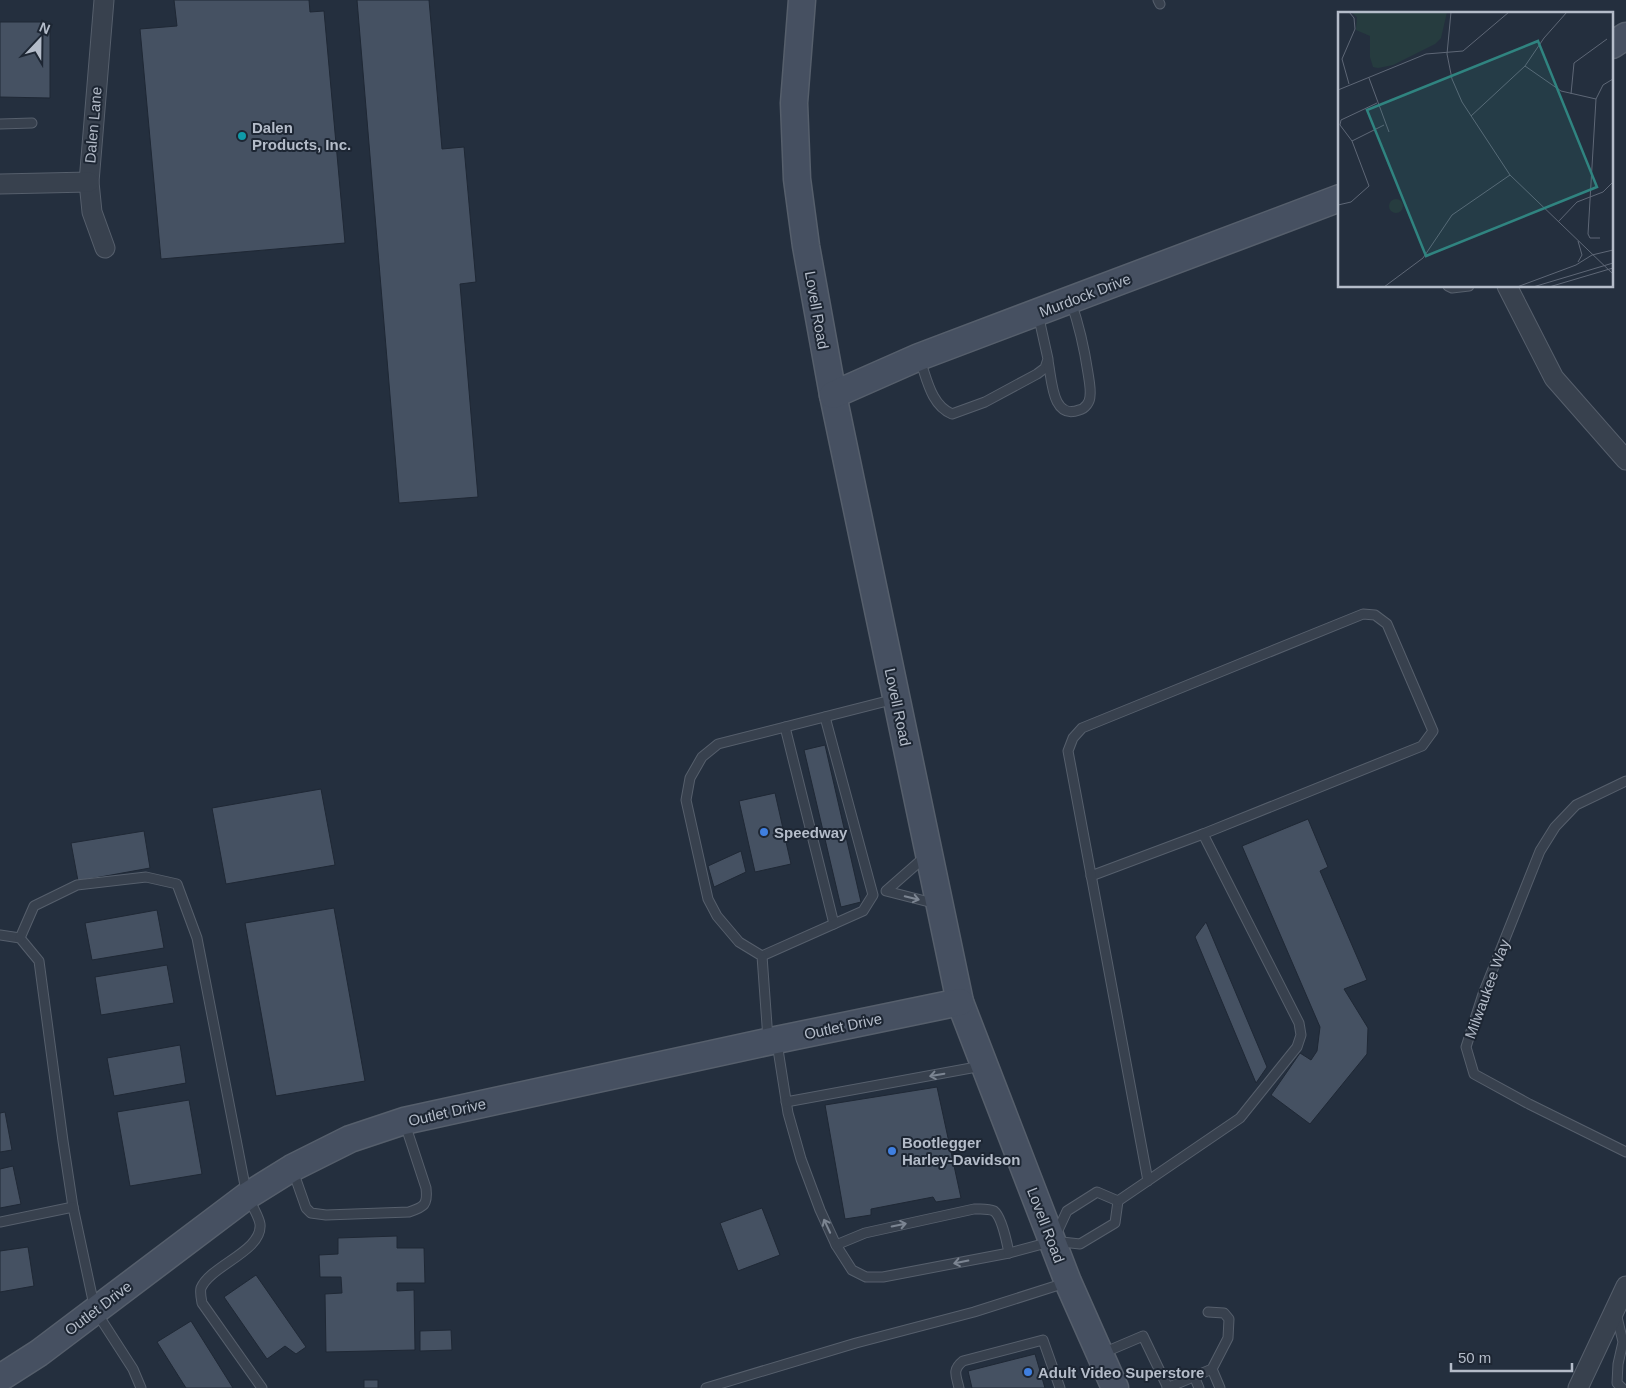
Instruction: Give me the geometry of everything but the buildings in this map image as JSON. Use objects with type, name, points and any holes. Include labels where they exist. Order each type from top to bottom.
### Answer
[{"type":"main road","name":"Lovell Road","points":[[802,0],[794,103],[798,179],[806,246],[833,395],[960,1002],[1068,1282],[1116,1388]]},
{"type":"main road","points":[[1614,44],[1626,36]]},
{"type":"main road","name":"Murdock Drive","points":[[833,395],[919,357],[1338,199]]},
{"type":"main road","name":"Outlet Drive","points":[[0,1378],[39,1353],[247,1196],[292,1168],[350,1139],[404,1121],[960,1002]]},
{"type":"street","name":"Dalen Lane","points":[[104,0],[89,182],[92,212],[105,248]]},
{"type":"street","points":[[0,184],[89,182]]},
{"type":"street","points":[[1507,288],[1554,378],[1626,460]]},
{"type":"street","points":[[1578,1388],[1626,1286]]},
{"type":"lane","points":[[0,124],[32,123]]},
{"type":"lane","points":[[1038,312],[1056,401],[1062,410],[1070,413],[1082,410],[1090,397],[1090,386],[1082,336],[1070,300]]},
{"type":"lane","points":[[919,357],[933,396],[942,410],[952,414],[985,402],[1037,374],[1045,368],[1048,359]]},
{"type":"lane","points":[[1091,876],[1203,834],[1422,746],[1433,732],[1387,624],[1375,615],[1362,614],[1082,728],[1073,738],[1068,750],[1091,876],[1148,1180]]},
{"type":"lane","points":[[762,956],[739,942],[717,916],[708,899],[686,800],[690,778],[702,757],[718,744],[896,699]]},
{"type":"lane","points":[[825,717],[873,895]]},
{"type":"lane","points":[[785,727],[834,924]]},
{"type":"lane","name":"Milwaukee Way","points":[[1626,781],[1576,805],[1554,828],[1540,851],[1483,994],[1466,1048],[1474,1074],[1626,1152]]},
{"type":"lane","points":[[762,956],[772,1041],[801,1159],[820,1210],[836,1245],[852,1270],[866,1278],[883,1277],[1009,1253],[1052,1241],[1080,1244],[1115,1222],[1118,1201],[1240,1118],[1297,1047],[1301,1035],[1299,1023],[1203,834]]},
{"type":"lane","points":[[762,956],[863,911],[873,895],[886,891],[929,854]]},
{"type":"lane","points":[[20,938],[34,906],[77,885],[146,877],[177,884],[197,938],[247,1196],[260,1224],[258,1236],[249,1247],[207,1278],[200,1290],[202,1303],[262,1388]]},
{"type":"lane","points":[[886,891],[940,905]]},
{"type":"lane","points":[[0,935],[20,938],[39,961],[73,1207],[95,1310],[133,1369],[141,1387]]},
{"type":"lane","points":[[786,1099],[985,1066]]},
{"type":"lane","points":[[292,1168],[306,1208],[311,1213],[326,1215],[409,1212],[421,1208],[425,1204],[426,1188],[404,1121]]},
{"type":"lane","points":[[1052,1241],[1067,1211],[1097,1192],[1118,1201]]},
{"type":"lane","points":[[0,1222],[73,1207]]},
{"type":"lane","points":[[836,1245],[855,1236],[876,1230],[974,1209],[985,1209],[993,1211],[999,1217],[1009,1253]]},
{"type":"lane","points":[[706,1388],[856,1343],[974,1312],[1068,1282]]},
{"type":"lane","points":[[1615,1310],[1623,1342],[1618,1364],[1617,1383],[1622,1388]]},
{"type":"lane","points":[[1100,1354],[1143,1336],[1168,1388],[1212,1369],[1228,1338],[1229,1319],[1224,1313],[1208,1312]]},
{"type":"lane","points":[[960,1388],[955,1371],[957,1366],[963,1361],[1043,1340],[1060,1388]]},
{"type":"lane","points":[[1212,1369],[1220,1388]]},
{"type":"lane","points":[[1194,1376],[1199,1388]]},
{"type":"place","name":"Dalen Products, Inc.","points":[[242,136]]},
{"type":"place","name":"Speedway","points":[[764,832]]},
{"type":"place","name":"Bootlegger Harley-Davidson","points":[[892,1151]]},
{"type":"place","name":"Adult Video Superstore","points":[[1028,1372]]}]
